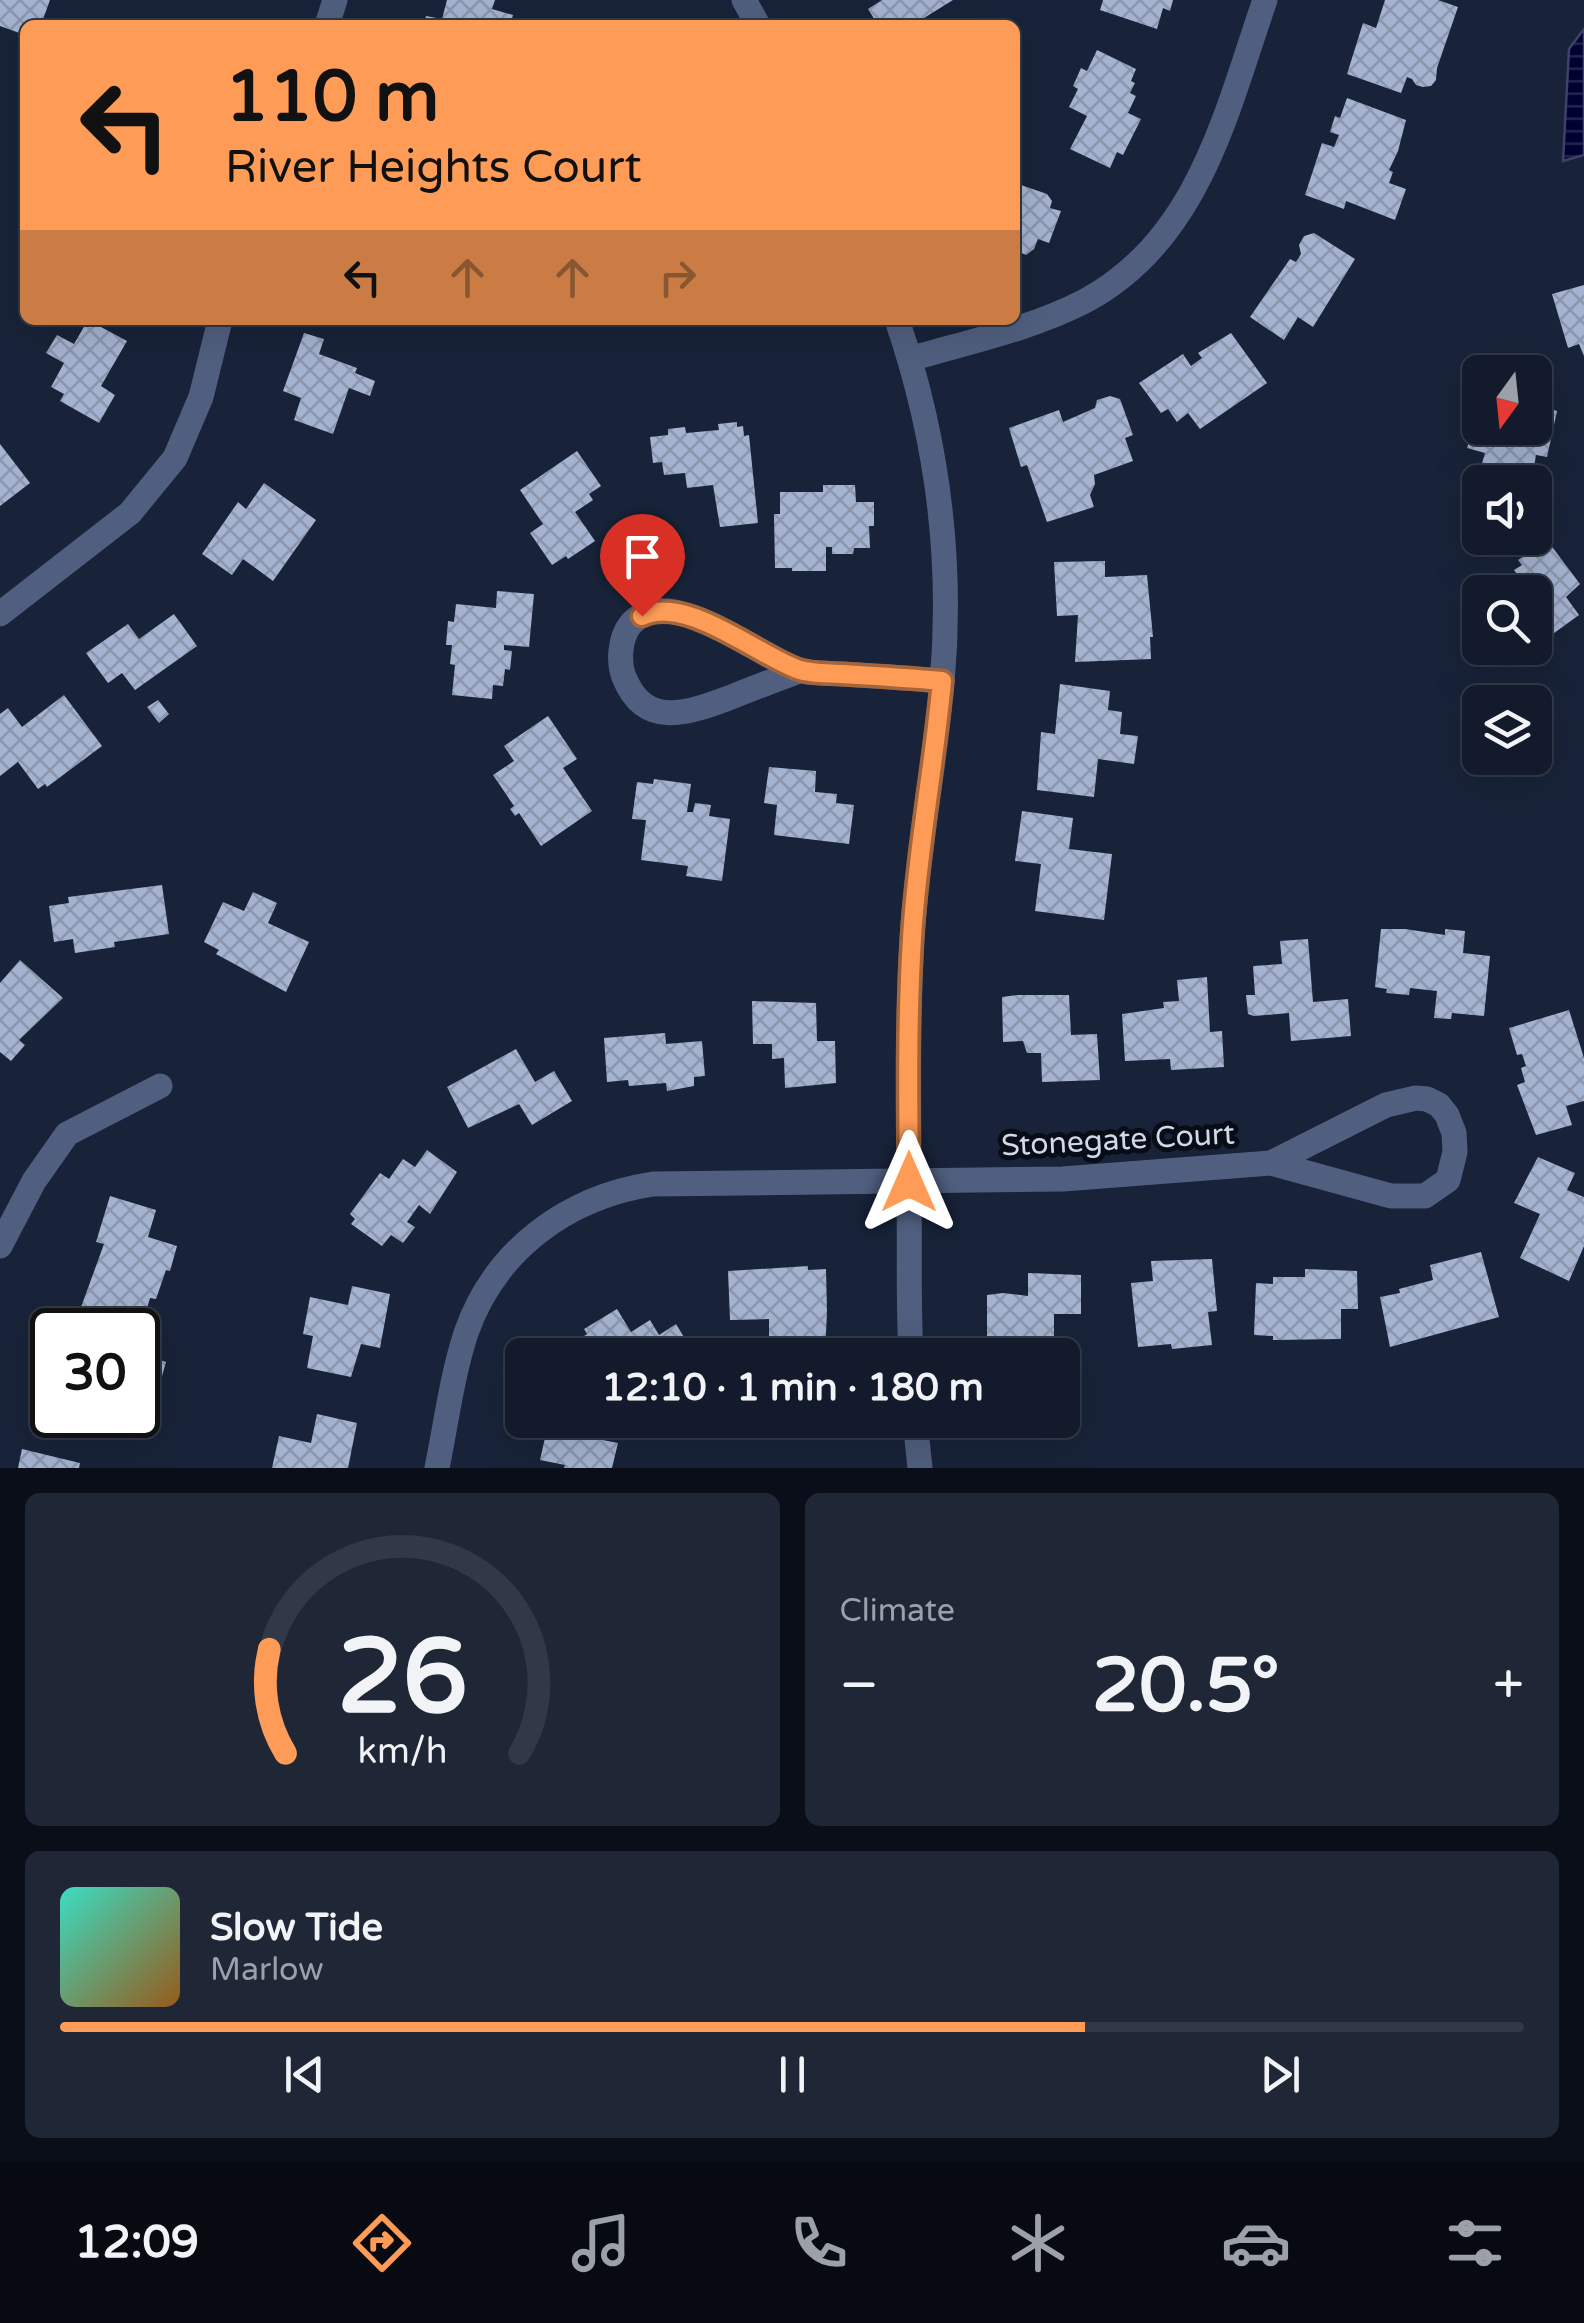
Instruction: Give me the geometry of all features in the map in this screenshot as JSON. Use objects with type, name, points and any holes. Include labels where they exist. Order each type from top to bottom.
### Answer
[{"type":"street","points":[[1020,325],[1088,299],[1142,257],[1185,207],[1201,177],[1265,0]]},
{"type":"street","points":[[0,614],[130,513],[175,458],[202,397],[219,325]]},
{"type":"street","points":[[899,325],[934,462],[942,523],[945,599],[942,681],[912,939],[908,1073],[911,1338]]},
{"type":"street","points":[[910,359],[1019,325]]},
{"type":"street","points":[[799,671],[700,709],[673,715],[644,705],[629,688],[620,665],[622,643],[629,626],[642,616],[653,610],[667,611],[719,628],[799,671],[942,681]]},
{"type":"street","points":[[0,1246],[34,1181],[66,1134],[160,1086]]},
{"type":"street","name":"Stonegate Court","points":[[437,1468],[460,1357],[478,1305],[497,1273],[521,1245],[566,1213],[599,1197],[653,1184],[1064,1179],[1271,1163],[1391,1196],[1425,1196],[1448,1180],[1455,1152],[1454,1133],[1439,1106],[1427,1100],[1400,1100],[1271,1163]]},
{"type":"street","points":[[918,1438],[920,1468]]},
{"type":"shaded area","points":[[1584,29],[1584,155],[1563,161],[1569,49]]},
{"type":"building","points":[[0,0],[50,0],[43,20],[20,20],[20,33],[0,26]]},
{"type":"building","points":[[447,0],[495,0],[492,9],[513,15],[512,20],[425,20],[426,16],[442,19]]},
{"type":"building","points":[[882,0],[953,0],[925,20],[875,20],[868,9]]},
{"type":"building","points":[[1103,0],[1173,0],[1170,11],[1163,8],[1157,29],[1100,10]]},
{"type":"building","points":[[1385,0],[1438,0],[1458,7],[1431,86],[1416,85],[1407,77],[1401,93],[1347,74],[1363,23],[1376,28]]},
{"type":"building","points":[[1097,50],[1136,69],[1130,93],[1136,96],[1128,113],[1141,119],[1123,155],[1117,152],[1110,168],[1070,149],[1087,116],[1069,107],[1078,89],[1073,86],[1081,68],[1087,71]]},
{"type":"building","points":[[1347,98],[1406,120],[1389,170],[1393,172],[1389,183],[1406,189],[1395,220],[1346,201],[1344,209],[1305,195],[1322,143],[1334,147],[1339,135],[1330,132]]},
{"type":"building","points":[[1020,185],[1047,194],[1052,201],[1050,208],[1061,211],[1049,243],[1038,239],[1026,255],[1020,252]]},
{"type":"building","points":[[1314,233],[1355,259],[1313,327],[1298,317],[1284,340],[1250,317],[1290,259],[1296,262],[1304,236]]},
{"type":"building","points":[[1584,285],[1584,356],[1579,344],[1568,348],[1552,294]]},
{"type":"building","points":[[85,325],[97,325],[127,341],[101,386],[115,395],[99,423],[60,401],[64,394],[51,387],[64,363],[46,353],[57,335],[74,344]]},
{"type":"building","points":[[304,333],[324,339],[319,354],[357,368],[355,373],[375,381],[370,396],[349,388],[333,434],[294,420],[301,398],[283,391]]},
{"type":"building","points":[[1231,333],[1267,383],[1200,429],[1188,413],[1177,422],[1168,409],[1161,413],[1139,383],[1183,354],[1191,366],[1202,358],[1198,353]]},
{"type":"building","points":[[1110,396],[1120,399],[1133,435],[1125,438],[1133,461],[1094,475],[1090,495],[1094,507],[1047,522],[1027,465],[1021,467],[1009,428],[1059,410],[1063,422],[1095,408],[1097,400]]},
{"type":"building","points":[[737,422],[737,427],[743,426],[744,436],[749,435],[758,523],[720,527],[713,485],[687,488],[685,473],[664,475],[662,462],[653,463],[650,437],[668,435],[668,429],[685,427],[686,433],[719,430],[718,424]]},
{"type":"building","points":[[0,444],[30,483],[0,506]]},
{"type":"building","points":[[1550,445],[1547,457],[1536,455],[1534,465],[1481,465],[1485,453],[1467,448]]},
{"type":"building","points":[[577,451],[601,486],[589,494],[593,500],[575,512],[595,541],[552,565],[530,533],[543,524],[520,490]]},
{"type":"building","points":[[264,483],[316,520],[273,581],[243,559],[232,575],[202,554],[238,502],[246,509]]},
{"type":"building","points":[[823,485],[855,485],[856,502],[874,502],[870,548],[854,548],[853,554],[832,554],[832,547],[826,547],[826,571],[775,568],[774,514],[780,514],[780,492],[823,492]]},
{"type":"building","points":[[1552,547],[1580,584],[1566,597],[1579,615],[1552,635],[1552,575],[1516,575],[1514,570],[1522,565],[1518,560],[1525,555],[1552,555]]},
{"type":"building","points":[[1105,561],[1105,577],[1147,575],[1153,637],[1151,659],[1075,662],[1078,615],[1057,616],[1054,562]]},
{"type":"building","points":[[497,591],[534,594],[529,647],[504,645],[504,650],[512,651],[510,670],[505,669],[503,686],[493,685],[492,699],[452,695],[455,665],[450,664],[452,645],[446,645],[448,621],[454,622],[456,604],[496,608]]},
{"type":"building","points":[[174,614],[197,646],[135,690],[122,673],[108,683],[86,653],[128,624],[139,639]]},
{"type":"building","points":[[1060,684],[1110,691],[1108,710],[1122,712],[1120,734],[1138,736],[1134,764],[1098,759],[1094,797],[1037,790],[1041,732],[1055,734]]},
{"type":"building","points":[[64,695],[102,746],[47,787],[45,784],[38,789],[18,762],[0,776],[0,714],[8,708],[22,727]]},
{"type":"building","points":[[158,700],[169,714],[159,723],[147,707]]},
{"type":"building","points":[[548,716],[577,759],[563,768],[592,811],[541,846],[519,813],[515,816],[510,809],[514,806],[493,775],[514,761],[504,746]]},
{"type":"building","points":[[769,767],[816,771],[815,792],[837,794],[836,803],[854,805],[849,844],[774,835],[777,805],[764,803]]},
{"type":"building","points":[[654,779],[691,784],[687,812],[693,812],[695,803],[711,805],[709,816],[730,819],[722,881],[686,876],[688,866],[641,860],[646,820],[632,819],[637,782],[653,784]]},
{"type":"building","points":[[1022,811],[1073,818],[1069,849],[1112,854],[1104,920],[1035,911],[1041,864],[1015,861]]},
{"type":"building","points":[[162,885],[169,934],[114,942],[115,947],[75,953],[73,939],[54,942],[49,906],[69,903],[68,897]]},
{"type":"building","points":[[253,892],[277,903],[268,923],[309,942],[286,992],[216,954],[219,950],[204,942],[223,902],[244,911]]},
{"type":"building","points":[[1381,929],[1445,935],[1445,929],[1465,931],[1463,953],[1490,956],[1484,1016],[1452,1013],[1451,1019],[1434,1018],[1437,991],[1410,988],[1409,995],[1386,993],[1387,989],[1375,987]]},
{"type":"building","points":[[1308,939],[1313,1002],[1348,999],[1351,1036],[1291,1041],[1289,1013],[1248,1014],[1246,995],[1255,995],[1253,966],[1282,964],[1280,941]]},
{"type":"building","points":[[20,960],[63,998],[19,1040],[25,1045],[11,1061],[0,1052],[0,983]]},
{"type":"building","points":[[1207,977],[1210,1032],[1222,1031],[1224,1067],[1171,1070],[1170,1059],[1125,1061],[1122,1014],[1164,1008],[1163,1002],[1179,1001],[1177,980]]},
{"type":"building","points":[[1069,995],[1071,1035],[1097,1034],[1100,1080],[1042,1082],[1041,1053],[1027,1053],[1023,1041],[1003,1042],[1002,997]]},
{"type":"building","points":[[752,1001],[816,1003],[817,1041],[835,1041],[836,1083],[785,1088],[784,1058],[772,1059],[772,1044],[753,1044]]},
{"type":"building","points":[[1569,1010],[1584,1058],[1584,1101],[1566,1106],[1572,1125],[1536,1135],[1517,1085],[1525,1082],[1521,1068],[1526,1066],[1522,1054],[1517,1055],[1509,1028]]},
{"type":"building","points":[[665,1033],[666,1044],[702,1041],[705,1076],[694,1077],[694,1086],[667,1091],[666,1083],[629,1086],[628,1080],[607,1082],[604,1038]]},
{"type":"building","points":[[516,1049],[535,1082],[554,1071],[572,1101],[532,1125],[519,1104],[468,1128],[447,1087]]},
{"type":"building","points":[[427,1150],[457,1172],[430,1214],[419,1205],[407,1222],[415,1227],[403,1243],[391,1235],[382,1246],[351,1224],[355,1219],[350,1214],[380,1173],[389,1179],[403,1159],[415,1167]]},
{"type":"building","points":[[1538,1157],[1575,1173],[1567,1190],[1584,1197],[1584,1246],[1569,1281],[1520,1258],[1540,1214],[1514,1203]]},
{"type":"building","points":[[110,1196],[156,1210],[148,1237],[177,1246],[170,1271],[166,1270],[156,1299],[150,1298],[147,1308],[81,1308],[104,1244],[96,1242]]},
{"type":"building","points":[[1481,1252],[1499,1317],[1390,1347],[1380,1297],[1433,1280],[1430,1265]]},
{"type":"building","points":[[1212,1259],[1217,1311],[1208,1312],[1212,1345],[1138,1347],[1131,1283],[1153,1281],[1151,1261]]},
{"type":"building","points":[[808,1266],[808,1270],[826,1269],[826,1338],[769,1338],[769,1319],[730,1320],[728,1271]]},
{"type":"building","points":[[1305,1269],[1357,1271],[1358,1309],[1341,1309],[1341,1339],[1273,1340],[1273,1336],[1254,1335],[1256,1283],[1273,1284],[1273,1277],[1305,1277]]},
{"type":"building","points":[[1028,1273],[1081,1275],[1081,1314],[1054,1314],[1054,1338],[987,1338],[987,1295],[1028,1296]]},
{"type":"building","points":[[352,1286],[390,1294],[380,1348],[361,1344],[351,1377],[307,1368],[313,1336],[303,1334],[310,1297],[348,1305]]},
{"type":"building","points":[[617,1309],[631,1332],[650,1320],[659,1335],[676,1324],[685,1338],[581,1338],[587,1334],[584,1329]]},
{"type":"building","points":[[317,1414],[357,1423],[348,1468],[272,1468],[279,1436],[311,1443]]},
{"type":"building","points":[[545,1438],[592,1438],[618,1443],[612,1468],[564,1468],[565,1465],[540,1460]]},
{"type":"building","points":[[22,1449],[80,1463],[79,1468],[18,1468]]},
{"type":"route","points":[[642,616],[653,610],[693,618],[799,671],[942,681],[912,939],[909,1182]]}]
